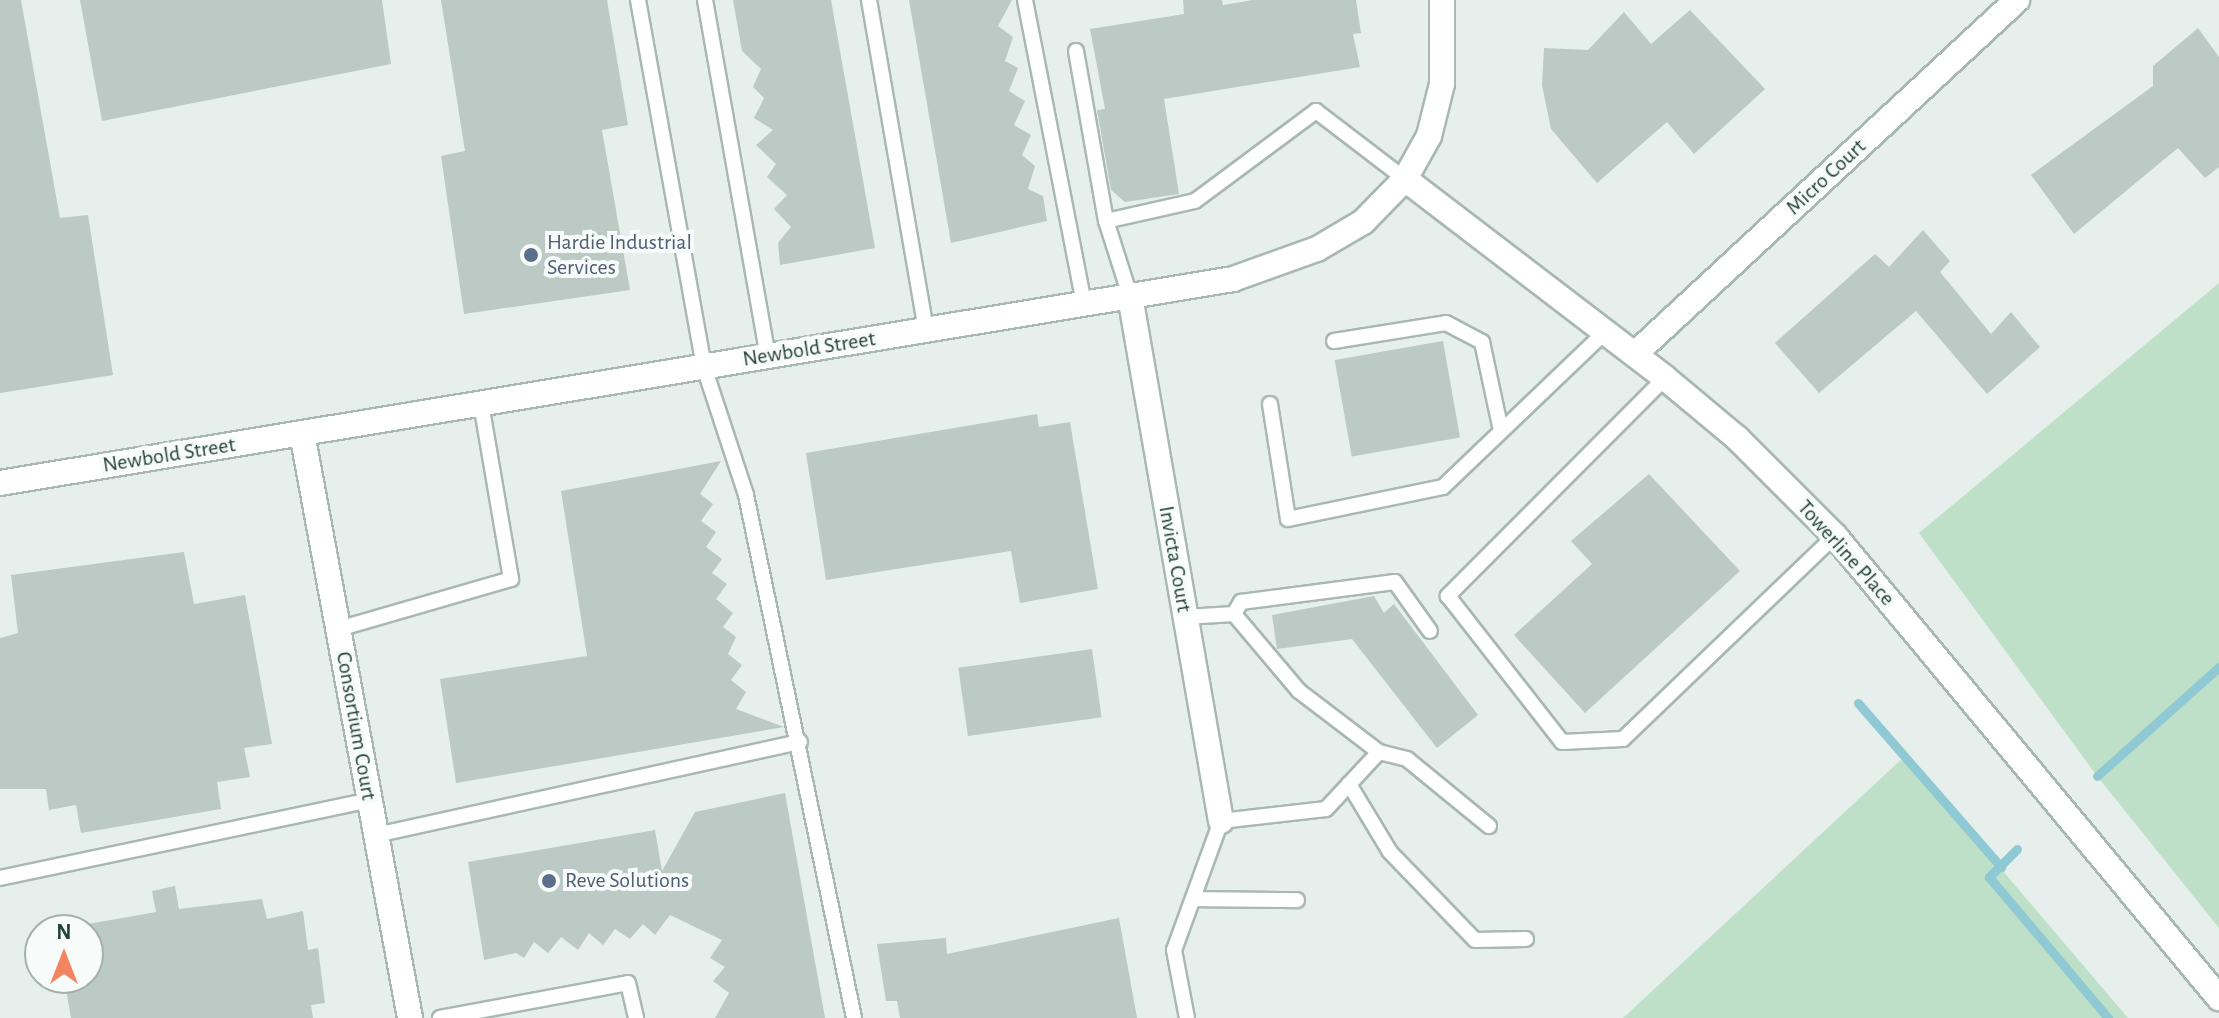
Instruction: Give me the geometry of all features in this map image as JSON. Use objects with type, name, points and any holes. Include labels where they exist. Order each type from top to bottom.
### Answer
[{"type":"street","name":"Newbold Street","points":[[0,483],[1233,279],[1317,249],[1363,222],[1405,179],[1429,136],[1442,84],[1442,0]]},
{"type":"street","name":"Micro Court","points":[[1635,354],[2017,0]]},
{"type":"street","name":"Towerline Place","points":[[1405,179],[1665,378],[1737,438],[1835,536],[2219,998]]},
{"type":"street","name":"Invicta Court","points":[[1130,296],[1221,821]]},
{"type":"street","name":"Consortium Court","points":[[302,433],[410,1018]]},
{"type":"lane","points":[[638,0],[704,367],[746,495],[800,742],[854,1018]]},
{"type":"lane","points":[[705,0],[768,356]]},
{"type":"lane","points":[[869,0],[926,330]]},
{"type":"lane","points":[[1025,0],[1084,304]]},
{"type":"lane","points":[[1076,51],[1106,221],[1130,296]]},
{"type":"lane","points":[[1106,221],[1195,201],[1316,111],[1405,179]]},
{"type":"lane","points":[[1334,341],[1446,323],[1482,342],[1501,431]]},
{"type":"lane","points":[[1270,404],[1288,519],[1443,487],[1604,333]]},
{"type":"lane","points":[[1665,378],[1448,596],[1562,742],[1623,739],[1835,536]]},
{"type":"lane","points":[[338,629],[511,579],[481,404]]},
{"type":"lane","points":[[1234,614],[1241,602],[1395,582],[1430,631]]},
{"type":"lane","points":[[1185,617],[1234,614]]},
{"type":"lane","points":[[1234,614],[1299,691],[1379,752],[1407,759],[1489,826]]},
{"type":"lane","points":[[376,835],[800,742]]},
{"type":"lane","points":[[1187,1018],[1174,950],[1221,821],[1326,809],[1379,752]]},
{"type":"lane","points":[[1349,784],[1390,852],[1475,940],[1526,939]]},
{"type":"lane","points":[[0,878],[369,800]]},
{"type":"lane","points":[[1193,899],[1297,900]]},
{"type":"lane","points":[[440,1018],[628,983],[636,1018]]},
{"type":"green space","points":[[2219,283],[2219,928],[2097,776],[1919,533]]},
{"type":"green space","points":[[1905,756],[2128,1018],[1623,1018]]},
{"type":"building","points":[[0,0],[21,0],[60,218],[88,215],[113,375],[0,393]]},
{"type":"building","points":[[80,0],[382,0],[391,64],[102,121]]},
{"type":"building","points":[[441,0],[607,0],[628,125],[602,130],[630,290],[464,314],[441,156],[465,151]]},
{"type":"building","points":[[733,0],[831,0],[875,248],[780,265],[778,243],[791,227],[774,209],[787,195],[767,177],[776,164],[756,145],[773,130],[754,118],[764,98],[753,87],[761,69],[742,51]]},
{"type":"building","points":[[909,0],[1012,0],[998,26],[1013,37],[1005,61],[1018,68],[1009,91],[1025,101],[1014,125],[1031,135],[1022,155],[1035,166],[1028,189],[1043,196],[1047,221],[951,243]]},
{"type":"building","points":[[1183,0],[1222,0],[1223,5],[1253,0],[1356,0],[1361,33],[1353,34],[1360,67],[1164,99],[1179,194],[1125,202],[1111,190],[1097,110],[1105,109],[1090,29],[1184,14]]},
{"type":"building","points":[[1690,10],[1765,89],[1694,154],[1667,122],[1597,183],[1551,129],[1542,85],[1544,48],[1588,50],[1624,12],[1651,44]]},
{"type":"building","points":[[2198,28],[2219,57],[2219,167],[2205,178],[2178,148],[2074,234],[2031,175],[2153,86],[2153,66]]},
{"type":"building","points":[[1923,230],[1950,261],[1940,272],[1991,334],[2011,312],[2040,347],[1987,394],[1916,311],[1819,393],[1775,343],[1875,254],[1889,267]]},
{"type":"building","points":[[1443,341],[1460,438],[1352,457],[1335,360]]},
{"type":"building","points":[[1037,414],[1039,427],[1070,422],[1098,589],[1020,603],[1011,551],[826,580],[806,453]]},
{"type":"building","points":[[721,461],[700,494],[713,504],[701,521],[716,532],[706,547],[722,559],[712,573],[727,584],[716,599],[733,613],[723,627],[736,637],[728,654],[742,665],[731,680],[746,692],[736,709],[784,727],[456,783],[440,679],[587,656],[561,491]]},
{"type":"building","points":[[1649,474],[1740,571],[1585,713],[1514,635],[1592,564],[1571,541]]},
{"type":"building","points":[[184,552],[194,604],[245,595],[272,744],[244,748],[250,777],[217,782],[221,809],[81,833],[76,805],[49,810],[46,789],[0,789],[0,638],[18,633],[11,575]]},
{"type":"building","points":[[1374,596],[1384,613],[1394,604],[1478,715],[1437,748],[1352,639],[1277,649],[1272,615]]},
{"type":"building","points":[[1092,649],[1102,717],[968,736],[958,668]]},
{"type":"building","points":[[785,793],[825,1018],[715,1018],[729,993],[713,981],[725,967],[710,958],[722,940],[670,915],[655,935],[643,924],[630,939],[615,929],[603,945],[589,933],[578,950],[561,937],[548,953],[534,942],[524,958],[516,953],[484,960],[468,862],[655,830],[662,871],[695,812]]},
{"type":"building","points":[[175,886],[179,909],[262,899],[267,919],[303,911],[308,950],[318,948],[325,1003],[311,1005],[313,1018],[71,1018],[67,994],[104,994],[104,921],[156,912],[152,891]]},
{"type":"building","points":[[1119,918],[1137,1018],[900,1018],[897,1001],[886,1001],[877,944],[946,938],[947,954]]},
{"type":"waterway","points":[[2097,776],[2219,667]]},
{"type":"waterway","points":[[1858,703],[2001,867]]},
{"type":"waterway","points":[[2017,849],[1989,877],[2108,1018]]},
{"type":"place","name":"Hardie Industrial Services","points":[[531,255]]},
{"type":"place","name":"Reve Solutions","points":[[549,881]]}]
